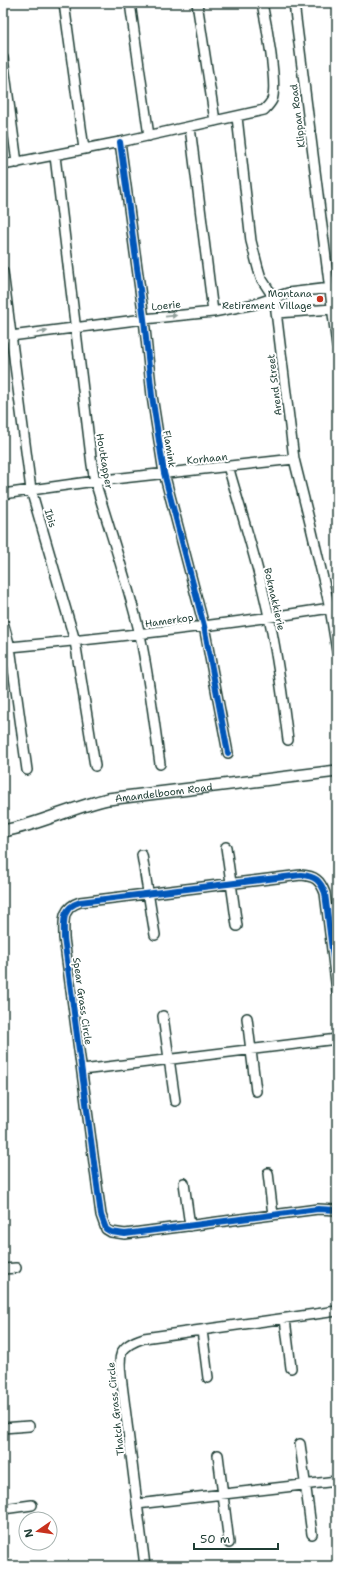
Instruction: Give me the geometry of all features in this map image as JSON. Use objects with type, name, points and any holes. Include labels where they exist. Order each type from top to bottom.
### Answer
[{"type":"street","points":[[64,3],[84,149]]},
{"type":"street","points":[[130,3],[149,136]]},
{"type":"street","points":[[196,3],[215,121]]},
{"type":"street","points":[[3,165],[55,156],[264,110],[272,99],[273,89],[262,3]]},
{"type":"street","name":"Klippan Road","points":[[294,3],[337,346]]},
{"type":"street","points":[[3,58],[17,163]]},
{"type":"street","name":"Arend Street","points":[[237,117],[251,241],[261,278],[274,298],[294,459],[330,608],[337,652]]},
{"type":"street","points":[[190,127],[213,312]]},
{"type":"street","name":"Flamink","points":[[120,142],[144,319],[152,396],[164,473],[204,626],[228,753]]},
{"type":"street","name":"Houtkapper","points":[[55,156],[95,481],[131,598],[140,635],[160,764]]},
{"type":"street","name":"Ibis","points":[[3,272],[7,337],[31,490],[75,641],[95,766]]},
{"type":"street","name":"Loerie","points":[[7,337],[144,319],[213,312],[255,304],[288,293],[330,288]]},
{"type":"street","points":[[277,313],[333,309]]},
{"type":"street","name":"Korhaan","points":[[3,494],[95,481],[294,459]]},
{"type":"street","name":"Bokmakkierie","points":[[228,466],[250,542],[269,618],[280,677],[288,740]]},
{"type":"street","name":"Hamerkop","points":[[10,647],[140,635],[269,618],[330,608]]},
{"type":"street","points":[[3,622],[10,647],[27,770]]},
{"type":"street","name":"Amandelboom Road","points":[[3,831],[28,825],[76,808],[108,799],[334,770]]},
{"type":"street","points":[[226,847],[237,926]]},
{"type":"street","points":[[142,855],[155,935]]},
{"type":"street","name":"Spear Grass Circle","points":[[337,991],[325,893],[320,882],[316,878],[301,875],[80,902],[70,906],[64,917],[64,938],[101,1215],[106,1229],[111,1232],[125,1234],[318,1209],[337,1210]]},
{"type":"street","points":[[163,1016],[175,1101]]},
{"type":"street","points":[[247,1018],[256,1091]]},
{"type":"street","points":[[82,1070],[337,1039]]},
{"type":"street","points":[[268,1173],[272,1215]]},
{"type":"street","points":[[184,1183],[190,1226]]},
{"type":"street","points":[[3,1269],[16,1268]]},
{"type":"street","name":"Thatch Grass Circle","points":[[145,1566],[122,1384],[120,1356],[128,1344],[140,1339],[337,1311]]},
{"type":"street","points":[[285,1319],[291,1368]]},
{"type":"street","points":[[202,1330],[208,1378]]},
{"type":"street","points":[[3,1428],[28,1426]]},
{"type":"street","points":[[300,1444],[312,1534]]},
{"type":"street","points":[[218,1454],[229,1543]]},
{"type":"street","points":[[137,1504],[337,1481]]},
{"type":"street","points":[[3,1509],[32,1505]]},
{"type":"cycle path","points":[[120,142],[144,319],[152,396],[164,473],[204,626],[228,753]]},
{"type":"cycle path","points":[[337,991],[325,893],[319,882],[310,876],[301,875],[80,902],[69,908],[65,916],[64,938],[101,1215],[106,1229],[111,1232],[125,1234],[318,1209],[337,1210]]},
{"type":"place","name":"Montana Retirement Village","points":[[320,299]]}]
